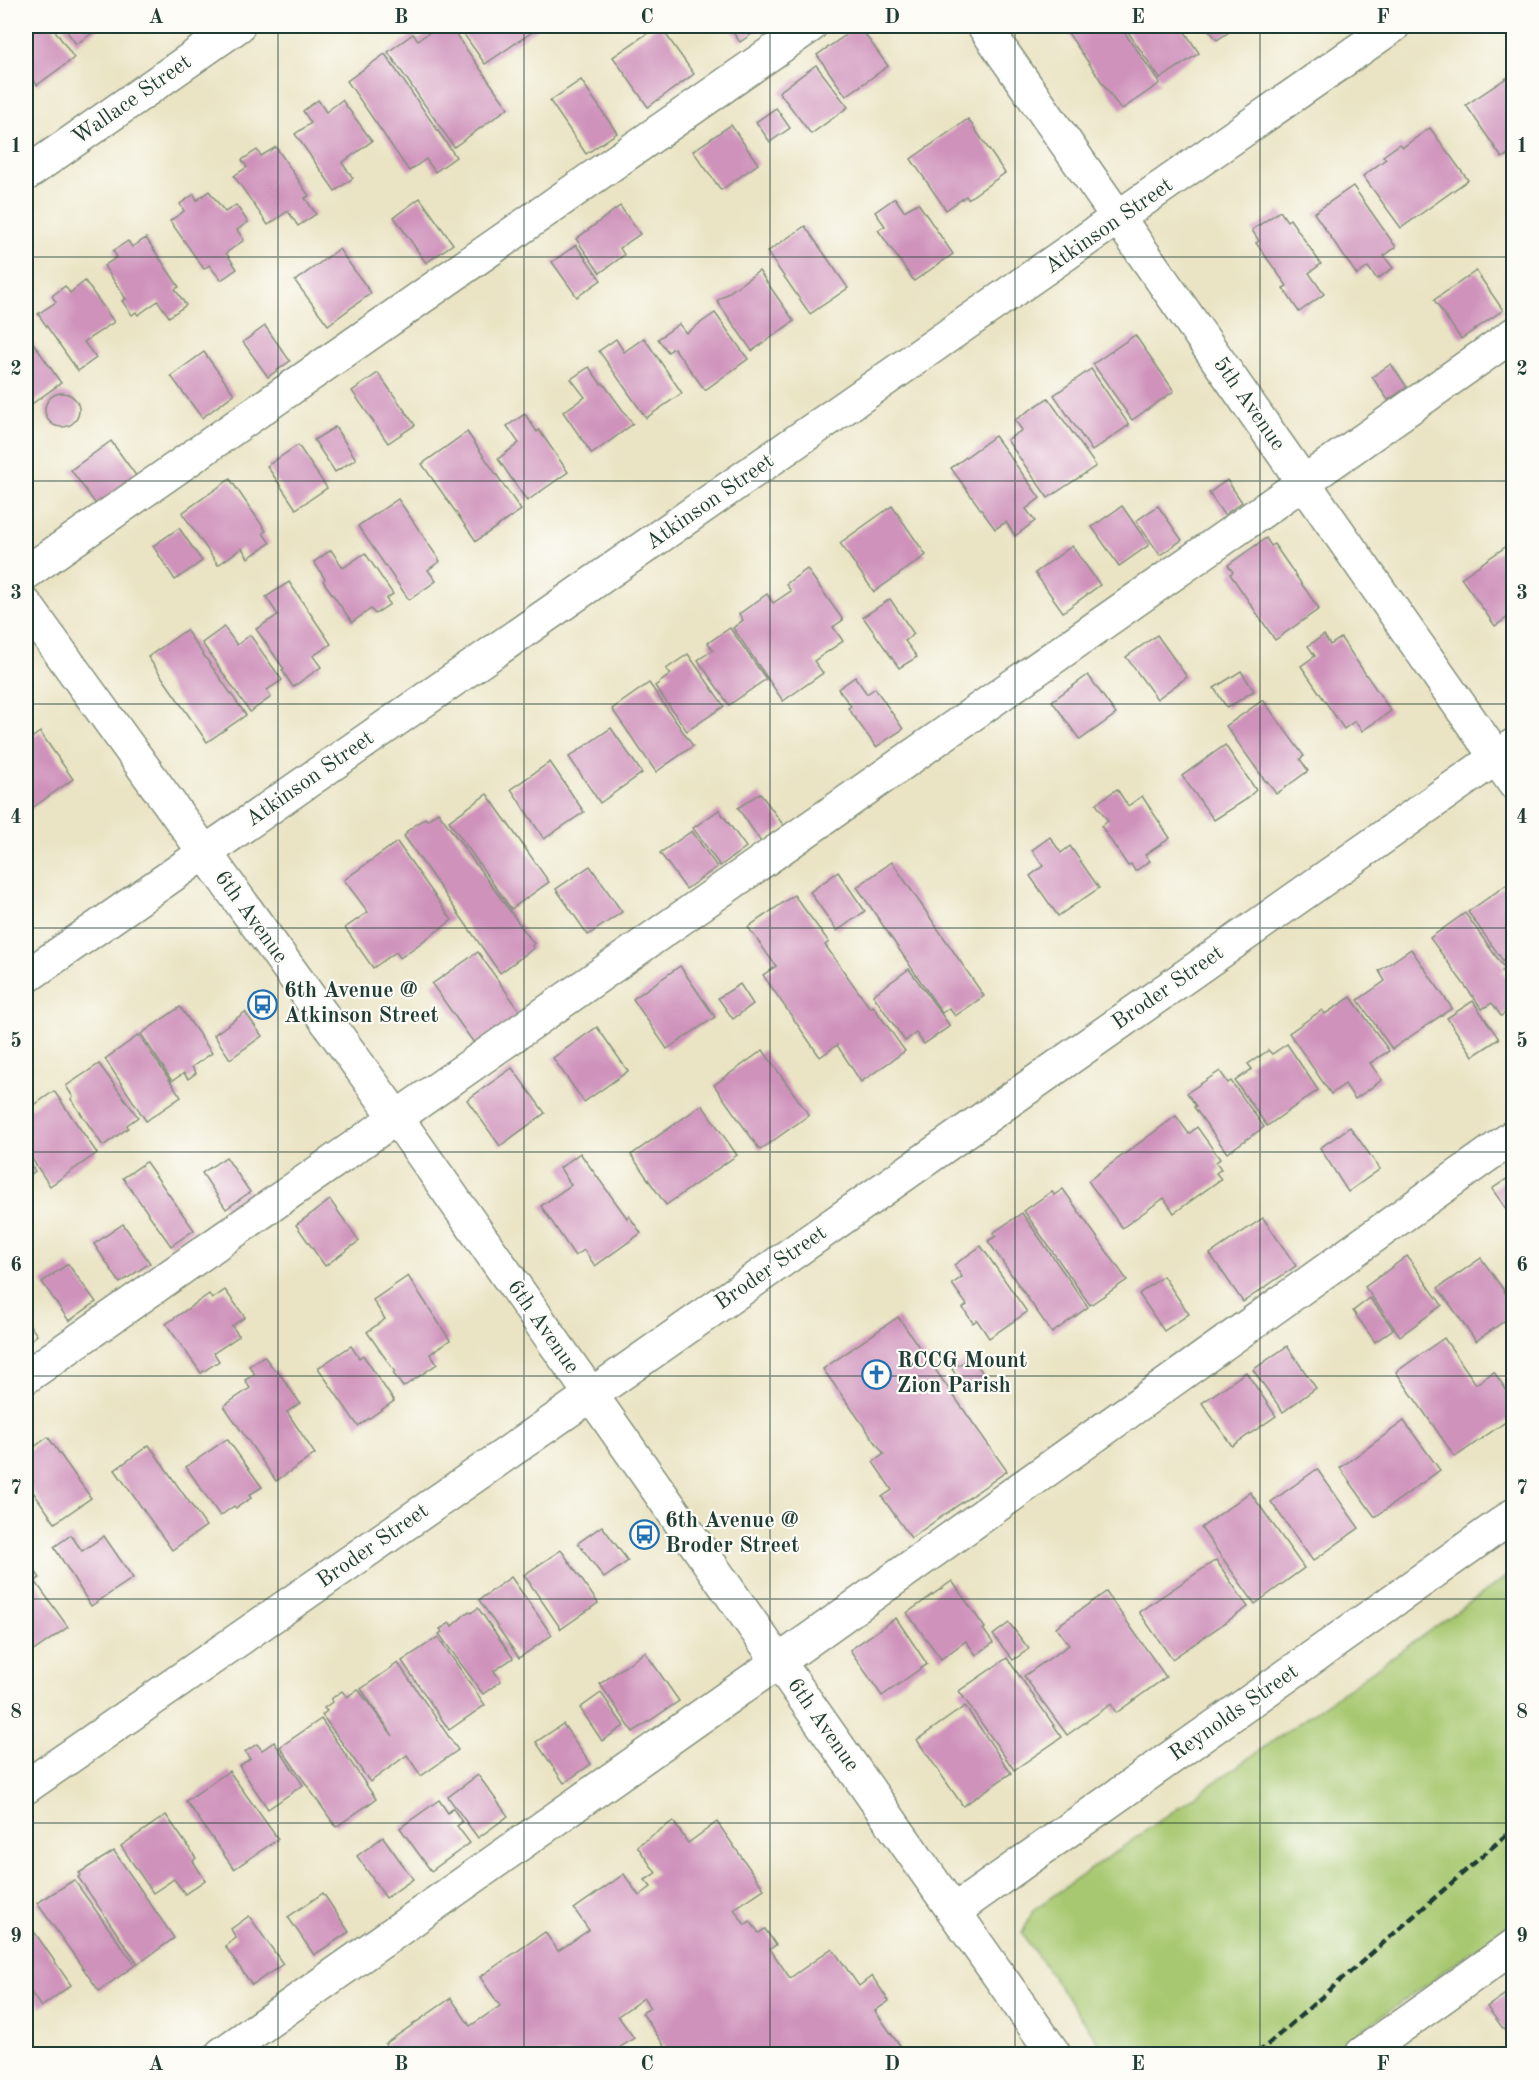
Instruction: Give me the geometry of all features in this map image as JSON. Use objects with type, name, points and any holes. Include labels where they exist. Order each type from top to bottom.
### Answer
[{"type":"street","name":"Wallace Street","points":[[26,174],[238,26]]},
{"type":"street","points":[[26,573],[810,26]]},
{"type":"street","name":"5th Avenue","points":[[984,26],[1304,482],[1508,762]]},
{"type":"street","name":"Atkinson Street","points":[[26,977],[1119,219],[1393,26]]},
{"type":"street","points":[[26,1377],[1514,334]]},
{"type":"street","name":"6th Avenue","points":[[26,604],[396,1117],[1054,2055]]},
{"type":"street","name":"Broder Street","points":[[26,1787],[1508,762]]},
{"type":"street","points":[[222,2055],[778,1662],[1514,1136]]},
{"type":"street","name":"Reynolds Street","points":[[954,1911],[1514,1515]]},
{"type":"street","points":[[1362,2055],[1514,1946]]},
{"type":"green space","points":[[1513,1572],[1513,1922],[1329,2054],[1107,2054],[1022,1934],[1033,1910]]},
{"type":"building","points":[[26,26],[52,26],[74,58],[37,85],[26,73]]},
{"type":"building","points":[[63,26],[103,26],[76,44]]},
{"type":"building","points":[[439,26],[450,26],[508,108],[454,147],[388,52],[413,34],[418,40]]},
{"type":"building","points":[[458,26],[541,26],[485,64]]},
{"type":"building","points":[[658,26],[694,74],[648,107],[613,57]]},
{"type":"building","points":[[728,26],[763,26],[740,42]]},
{"type":"building","points":[[859,26],[888,66],[846,96],[817,55]]},
{"type":"building","points":[[1120,26],[1160,83],[1121,110],[1064,27]]},
{"type":"building","points":[[1124,26],[1181,26],[1199,53],[1160,79]]},
{"type":"building","points":[[1206,26],[1238,26],[1217,40]]},
{"type":"building","points":[[385,54],[456,157],[435,172],[426,159],[409,171],[347,81]]},
{"type":"building","points":[[816,65],[848,107],[811,134],[779,92]]},
{"type":"building","points":[[1511,75],[1514,79],[1514,151],[1502,158],[1466,105]]},
{"type":"building","points":[[581,80],[617,133],[586,154],[550,101]]},
{"type":"building","points":[[318,100],[326,112],[342,100],[372,141],[342,163],[353,178],[335,191],[295,134],[311,123],[303,111]]},
{"type":"building","points":[[776,108],[790,128],[770,142],[756,122]]},
{"type":"building","points":[[968,119],[1005,173],[968,199],[966,196],[946,210],[911,159]]},
{"type":"building","points":[[731,125],[758,164],[721,190],[693,151]]},
{"type":"building","points":[[1430,128],[1468,180],[1401,228],[1363,176],[1386,159],[1383,156],[1400,144],[1403,147]]},
{"type":"building","points":[[276,147],[309,196],[305,198],[316,214],[298,226],[288,211],[268,225],[234,176],[247,167],[242,160],[257,150],[261,156]]},
{"type":"building","points":[[1353,186],[1396,247],[1384,256],[1393,268],[1377,279],[1368,267],[1357,275],[1314,213]]},
{"type":"building","points":[[209,191],[225,212],[236,205],[248,222],[237,230],[244,240],[226,253],[237,269],[221,280],[209,265],[204,269],[170,221],[184,211],[180,204],[194,194],[197,200]]},
{"type":"building","points":[[420,198],[453,244],[426,263],[394,217]]},
{"type":"building","points":[[895,198],[904,211],[918,203],[953,254],[914,281],[878,230],[885,226],[875,212]]},
{"type":"building","points":[[620,206],[640,234],[620,248],[624,255],[600,273],[576,239]]},
{"type":"building","points":[[1280,211],[1287,221],[1290,219],[1321,264],[1309,273],[1324,294],[1299,312],[1283,288],[1287,286],[1256,243],[1259,241],[1252,230]]},
{"type":"building","points":[[805,226],[848,288],[810,314],[767,252]]},
{"type":"building","points":[[146,238],[179,287],[175,289],[186,305],[169,317],[158,301],[138,315],[136,312],[132,315],[122,301],[126,299],[104,266],[117,257],[113,251],[128,241],[132,247]]},
{"type":"building","points":[[576,245],[601,280],[577,297],[552,262]]},
{"type":"building","points":[[339,249],[371,293],[328,325],[295,281]]},
{"type":"building","points":[[759,271],[794,321],[752,351],[717,301]]},
{"type":"building","points":[[1476,271],[1503,310],[1461,339],[1434,300]]},
{"type":"building","points":[[85,281],[114,322],[84,342],[96,358],[78,371],[38,314],[56,302],[52,296],[65,286],[70,293]]},
{"type":"building","points":[[715,313],[748,359],[705,390],[674,348],[668,352],[658,339],[679,324],[686,333]]},
{"type":"building","points":[[265,326],[290,361],[268,377],[243,342]]},
{"type":"building","points":[[26,335],[61,383],[26,408]]},
{"type":"building","points":[[1135,335],[1174,391],[1132,420],[1093,364]]},
{"type":"building","points":[[644,338],[682,393],[646,418],[599,351],[616,339],[624,352]]},
{"type":"building","points":[[204,352],[234,394],[202,418],[171,376]]},
{"type":"building","points":[[1391,364],[1407,387],[1388,400],[1372,377]]},
{"type":"building","points":[[589,367],[633,424],[592,454],[563,412],[585,397],[571,379]]},
{"type":"building","points":[[1091,369],[1129,425],[1092,451],[1054,395]]},
{"type":"building","points":[[378,373],[415,425],[388,443],[352,391]]},
{"type":"building","points":[[62,393],[74,398],[79,410],[74,422],[62,427],[50,422],[45,410],[50,398]]},
{"type":"building","points":[[1048,398],[1096,466],[1048,498],[1007,440],[1022,430],[1015,420]]},
{"type":"building","points":[[525,414],[568,472],[527,501],[498,459],[519,443],[507,426]]},
{"type":"building","points":[[335,427],[356,459],[335,472],[314,440]]},
{"type":"building","points":[[467,432],[521,510],[476,541],[422,464]]},
{"type":"building","points":[[995,436],[1040,498],[1026,509],[1035,521],[1015,536],[1006,522],[995,529],[951,468]]},
{"type":"building","points":[[111,441],[140,481],[100,510],[71,470]]},
{"type":"building","points":[[298,445],[327,488],[296,509],[267,466]]},
{"type":"building","points":[[230,479],[266,531],[263,533],[270,543],[248,558],[242,548],[218,565],[182,513]]},
{"type":"building","points":[[1227,480],[1242,502],[1224,515],[1209,493]]},
{"type":"building","points":[[398,499],[440,561],[428,570],[436,581],[409,600],[358,526]]},
{"type":"building","points":[[892,506],[926,555],[874,592],[840,543]]},
{"type":"building","points":[[1122,506],[1149,545],[1119,566],[1092,527]]},
{"type":"building","points":[[1158,506],[1182,540],[1160,555],[1136,521]]},
{"type":"building","points":[[179,528],[202,561],[175,580],[153,546]]},
{"type":"building","points":[[1266,538],[1271,546],[1274,544],[1319,609],[1275,640],[1230,574],[1233,572],[1228,565]]},
{"type":"building","points":[[1514,541],[1514,613],[1495,626],[1461,578]]},
{"type":"building","points":[[1072,546],[1100,585],[1063,612],[1035,573]]},
{"type":"building","points":[[331,550],[343,568],[365,553],[393,594],[386,599],[390,604],[375,614],[371,609],[352,622],[323,581],[325,579],[314,562]]},
{"type":"building","points":[[807,569],[843,620],[833,627],[843,641],[814,661],[823,673],[783,701],[733,628],[743,620],[739,614],[767,594],[773,603],[791,591],[786,584]]},
{"type":"building","points":[[289,582],[331,644],[313,656],[321,667],[293,687],[282,670],[284,669],[256,629],[278,615],[266,597]]},
{"type":"building","points":[[890,599],[914,634],[905,641],[917,657],[899,668],[863,617]]},
{"type":"building","points":[[224,627],[237,645],[250,635],[282,680],[267,690],[271,697],[250,712],[202,643]]},
{"type":"building","points":[[730,628],[766,679],[729,705],[698,660],[713,650],[708,643]]},
{"type":"building","points":[[186,630],[246,715],[207,742],[148,657]]},
{"type":"building","points":[[1157,635],[1187,677],[1157,699],[1126,657]]},
{"type":"building","points":[[1324,635],[1330,645],[1341,638],[1391,711],[1362,731],[1355,721],[1344,729],[1301,666],[1315,656],[1308,646]]},
{"type":"building","points":[[688,654],[724,706],[687,731],[655,686],[671,674],[666,669]]},
{"type":"building","points":[[1241,671],[1254,691],[1227,708],[1214,688]]},
{"type":"building","points":[[1088,675],[1116,714],[1080,740],[1052,701]]},
{"type":"building","points":[[855,677],[867,694],[875,688],[903,729],[876,747],[848,708],[851,706],[838,689]]},
{"type":"building","points":[[649,683],[693,746],[656,772],[612,709]]},
{"type":"building","points":[[1263,700],[1304,756],[1300,759],[1308,771],[1276,794],[1226,726]]},
{"type":"building","points":[[611,728],[642,773],[600,803],[569,757]]},
{"type":"building","points":[[40,732],[73,779],[28,811],[26,807],[26,742]]},
{"type":"building","points":[[1225,745],[1256,790],[1244,801],[1214,820],[1182,776]]},
{"type":"building","points":[[550,762],[584,812],[544,839],[511,789]]},
{"type":"building","points":[[1117,789],[1128,806],[1142,796],[1170,838],[1145,855],[1150,861],[1135,871],[1131,864],[1128,866],[1101,826],[1108,821],[1096,804]]},
{"type":"building","points":[[760,793],[784,826],[761,842],[738,808]]},
{"type":"building","points":[[487,794],[549,882],[511,909],[449,821]]},
{"type":"building","points":[[719,810],[746,847],[720,866],[693,828]]},
{"type":"building","points":[[438,812],[534,944],[532,946],[534,948],[500,973],[404,836],[425,818],[427,820]]},
{"type":"building","points":[[692,831],[717,867],[686,889],[660,853]]},
{"type":"building","points":[[1050,837],[1061,853],[1070,846],[1099,888],[1058,916],[1030,876],[1043,866],[1032,850]]},
{"type":"building","points":[[397,842],[452,920],[400,958],[396,952],[373,968],[345,928],[368,912],[344,880]]},
{"type":"building","points":[[892,862],[984,996],[955,1016],[949,1008],[942,1013],[857,887]]},
{"type":"building","points":[[590,866],[622,912],[588,935],[556,889]]},
{"type":"building","points":[[838,872],[865,911],[837,931],[810,892]]},
{"type":"building","points":[[1512,881],[1514,883],[1514,976],[1468,912]]},
{"type":"building","points":[[794,895],[829,942],[825,945],[870,1008],[873,1006],[905,1051],[861,1082],[837,1045],[820,1057],[763,975],[776,966],[748,927]]},
{"type":"building","points":[[1465,913],[1505,969],[1502,971],[1513,987],[1507,991],[1514,1000],[1514,1007],[1501,1016],[1492,1003],[1482,1009],[1430,938]]},
{"type":"building","points":[[1411,949],[1452,1008],[1392,1049],[1358,1000],[1385,981],[1379,971]]},
{"type":"building","points":[[478,952],[522,1014],[476,1046],[432,984]]},
{"type":"building","points":[[680,966],[715,1017],[667,1049],[633,999]]},
{"type":"building","points":[[909,969],[950,1026],[924,1044],[916,1033],[905,1041],[873,995]]},
{"type":"building","points":[[740,984],[753,1004],[733,1019],[718,998]]},
{"type":"building","points":[[1351,997],[1389,1051],[1370,1063],[1382,1080],[1355,1099],[1345,1084],[1331,1094],[1289,1033],[1322,1010],[1325,1014]]},
{"type":"building","points":[[1473,1001],[1499,1039],[1473,1056],[1447,1018]]},
{"type":"building","points":[[180,1007],[212,1053],[192,1067],[196,1073],[188,1079],[184,1073],[172,1081],[141,1034]]},
{"type":"building","points":[[245,1012],[262,1036],[230,1059],[214,1035]]},
{"type":"building","points":[[597,1027],[628,1071],[584,1102],[553,1058]]},
{"type":"building","points":[[139,1035],[181,1097],[146,1121],[105,1059]]},
{"type":"building","points":[[1287,1044],[1318,1090],[1267,1126],[1235,1081],[1252,1069],[1248,1064],[1268,1050],[1272,1054]]},
{"type":"building","points":[[763,1050],[809,1115],[760,1150],[714,1085]]},
{"type":"building","points":[[99,1064],[138,1117],[127,1125],[128,1128],[103,1146],[71,1099],[73,1097],[66,1086]]},
{"type":"building","points":[[512,1068],[545,1113],[500,1146],[467,1100]]},
{"type":"building","points":[[1220,1071],[1228,1083],[1231,1081],[1264,1127],[1227,1153],[1194,1107],[1196,1106],[1187,1093]]},
{"type":"building","points":[[54,1091],[97,1153],[50,1186],[26,1150],[26,1111]]},
{"type":"building","points":[[702,1105],[737,1155],[666,1205],[631,1155]]},
{"type":"building","points":[[1176,1116],[1189,1134],[1197,1127],[1220,1159],[1216,1162],[1221,1169],[1216,1173],[1221,1179],[1174,1213],[1164,1198],[1122,1228],[1088,1181]]},
{"type":"building","points":[[1350,1127],[1380,1169],[1348,1192],[1320,1148]]},
{"type":"building","points":[[580,1153],[627,1218],[629,1216],[641,1233],[595,1266],[584,1250],[575,1256],[541,1206],[571,1185],[560,1168]]},
{"type":"building","points":[[226,1157],[250,1192],[226,1209],[202,1173]]},
{"type":"building","points":[[26,1158],[35,1171],[26,1183]]},
{"type":"building","points":[[146,1162],[194,1230],[171,1246],[123,1178]]},
{"type":"building","points":[[1514,1174],[1514,1220],[1492,1189]]},
{"type":"building","points":[[1063,1189],[1127,1280],[1090,1305],[1024,1211],[1052,1191],[1054,1195]]},
{"type":"building","points":[[330,1200],[359,1241],[325,1266],[296,1225]]},
{"type":"building","points":[[1022,1213],[1088,1307],[1052,1333],[988,1241],[996,1236],[993,1233]]},
{"type":"building","points":[[1263,1218],[1296,1266],[1243,1302],[1210,1254]]},
{"type":"building","points":[[123,1224],[150,1263],[120,1283],[94,1244]]},
{"type":"building","points":[[981,1246],[1027,1312],[989,1338],[977,1320],[973,1323],[963,1308],[967,1305],[952,1284],[962,1277],[954,1265]]},
{"type":"building","points":[[1407,1256],[1442,1305],[1400,1336],[1365,1287]]},
{"type":"building","points":[[1481,1258],[1514,1305],[1514,1314],[1476,1341],[1438,1288]]},
{"type":"building","points":[[68,1264],[96,1302],[69,1321],[42,1282]]},
{"type":"building","points":[[408,1276],[450,1340],[430,1354],[437,1364],[403,1387],[367,1332],[385,1319],[373,1300]]},
{"type":"building","points":[[1163,1276],[1189,1314],[1164,1331],[1139,1294]]},
{"type":"building","points":[[225,1290],[245,1317],[232,1326],[239,1336],[214,1353],[219,1361],[201,1373],[166,1324],[209,1294],[212,1299]]},
{"type":"building","points":[[1370,1298],[1393,1329],[1375,1342],[1353,1311]]},
{"type":"building","points":[[898,1317],[1007,1471],[911,1538],[882,1497],[892,1490],[873,1462],[884,1454],[823,1369]]},
{"type":"building","points":[[26,1320],[37,1335],[26,1344]]},
{"type":"building","points":[[1444,1338],[1476,1384],[1494,1372],[1514,1401],[1514,1416],[1455,1457],[1396,1372]]},
{"type":"building","points":[[351,1346],[359,1358],[363,1355],[394,1401],[358,1426],[318,1368]]},
{"type":"building","points":[[1287,1346],[1316,1388],[1283,1412],[1253,1370]]},
{"type":"building","points":[[264,1356],[275,1371],[277,1370],[300,1403],[287,1412],[315,1454],[276,1481],[224,1406],[250,1388],[245,1380],[255,1374],[249,1366]]},
{"type":"building","points":[[972,1357],[986,1378],[966,1391],[952,1369]]},
{"type":"building","points":[[1246,1372],[1276,1416],[1232,1446],[1202,1403]]},
{"type":"building","points":[[1404,1421],[1440,1470],[1375,1517],[1340,1468]]},
{"type":"building","points":[[48,1437],[91,1498],[55,1523],[26,1482],[26,1453]]},
{"type":"building","points":[[227,1439],[262,1487],[249,1495],[251,1498],[220,1516],[186,1467]]},
{"type":"building","points":[[149,1445],[206,1526],[172,1550],[115,1470]]},
{"type":"building","points":[[1317,1469],[1359,1528],[1313,1561],[1271,1502]]},
{"type":"building","points":[[1250,1492],[1304,1568],[1255,1604],[1201,1528]]},
{"type":"building","points":[[602,1526],[628,1561],[604,1578],[578,1543]]},
{"type":"building","points":[[71,1535],[82,1551],[104,1536],[133,1578],[91,1606],[54,1547]]},
{"type":"building","points":[[561,1550],[598,1603],[561,1629],[524,1575]]},
{"type":"building","points":[[1216,1560],[1248,1607],[1172,1659],[1139,1612]]},
{"type":"building","points":[[31,1565],[40,1578],[35,1581],[68,1627],[26,1656],[26,1568]]},
{"type":"building","points":[[511,1577],[552,1635],[519,1658],[479,1600]]},
{"type":"building","points":[[952,1581],[993,1643],[976,1655],[966,1641],[941,1659],[907,1613]]},
{"type":"building","points":[[1106,1592],[1166,1677],[1116,1713],[1111,1704],[1067,1735],[1024,1676],[1069,1645],[1056,1627]]},
{"type":"building","points":[[478,1608],[513,1658],[494,1671],[501,1681],[483,1694],[439,1634],[442,1632],[440,1629],[450,1623],[452,1626],[469,1611],[471,1613]]},
{"type":"building","points":[[896,1618],[927,1664],[882,1696],[850,1650]]},
{"type":"building","points":[[1009,1623],[1029,1649],[1013,1660],[993,1635]]},
{"type":"building","points":[[438,1637],[485,1705],[449,1730],[402,1661]]},
{"type":"building","points":[[645,1652],[679,1701],[633,1732],[600,1684]]},
{"type":"building","points":[[1007,1658],[1062,1737],[1014,1770],[959,1691]]},
{"type":"building","points":[[398,1663],[458,1750],[421,1776],[407,1755],[370,1782],[322,1715],[327,1711],[324,1708],[332,1702],[331,1699],[342,1691],[347,1697],[358,1689],[393,1736],[361,1689]]},
{"type":"building","points":[[601,1693],[624,1726],[602,1741],[580,1708]]},
{"type":"building","points":[[965,1706],[1011,1773],[963,1806],[917,1740]]},
{"type":"building","points":[[321,1719],[376,1799],[336,1827],[280,1747]]},
{"type":"building","points":[[563,1724],[591,1764],[564,1783],[536,1742]]},
{"type":"building","points":[[274,1742],[303,1785],[268,1809],[239,1766],[250,1759],[245,1752],[257,1744],[262,1750]]},
{"type":"building","points":[[229,1771],[278,1839],[234,1869],[186,1801]]},
{"type":"building","points":[[478,1775],[508,1816],[478,1838],[448,1797]]},
{"type":"building","points":[[439,1800],[448,1813],[453,1808],[462,1822],[457,1826],[470,1843],[431,1871],[400,1828]]},
{"type":"building","points":[[166,1815],[196,1858],[193,1861],[205,1880],[185,1894],[174,1879],[153,1893],[121,1846]]},
{"type":"building","points":[[673,1821],[688,1843],[717,1822],[764,1889],[734,1909],[745,1925],[750,1921],[759,1933],[765,1929],[776,1945],[770,1949],[790,1978],[832,1948],[859,1986],[872,1976],[889,2001],[875,2011],[900,2046],[888,2054],[670,2054],[642,2013],[650,2008],[644,1998],[618,2016],[634,2038],[610,2054],[392,2054],[385,2044],[451,1998],[470,2026],[500,2006],[480,1977],[545,1932],[558,1951],[589,1930],[574,1909],[624,1874],[639,1896],[651,1887],[645,1880],[656,1873],[637,1846]]},
{"type":"building","points":[[383,1837],[413,1879],[386,1898],[357,1856]]},
{"type":"building","points":[[114,1851],[174,1938],[138,1964],[78,1877],[81,1875],[79,1873]]},
{"type":"building","points":[[74,1880],[135,1965],[99,1991],[37,1903]]},
{"type":"building","points":[[323,1893],[349,1932],[314,1955],[288,1917]]},
{"type":"building","points":[[249,1916],[283,1964],[252,1985],[225,1946],[236,1938],[231,1929]]},
{"type":"building","points":[[26,1920],[71,1985],[41,2007],[26,1985]]},
{"type":"building","points":[[1514,1988],[1514,2043],[1487,2007]]},
{"type":"railway","points":[[1257,2054],[1514,1828]]},
{"type":"place","name":"6th Avenue @ Atkinson Street","points":[[263,1004]]},
{"type":"place","name":"RCCG Mount Zion Parish","points":[[876,1374]]},
{"type":"place","name":"6th Avenue @ Broder Street","points":[[644,1534]]}]
